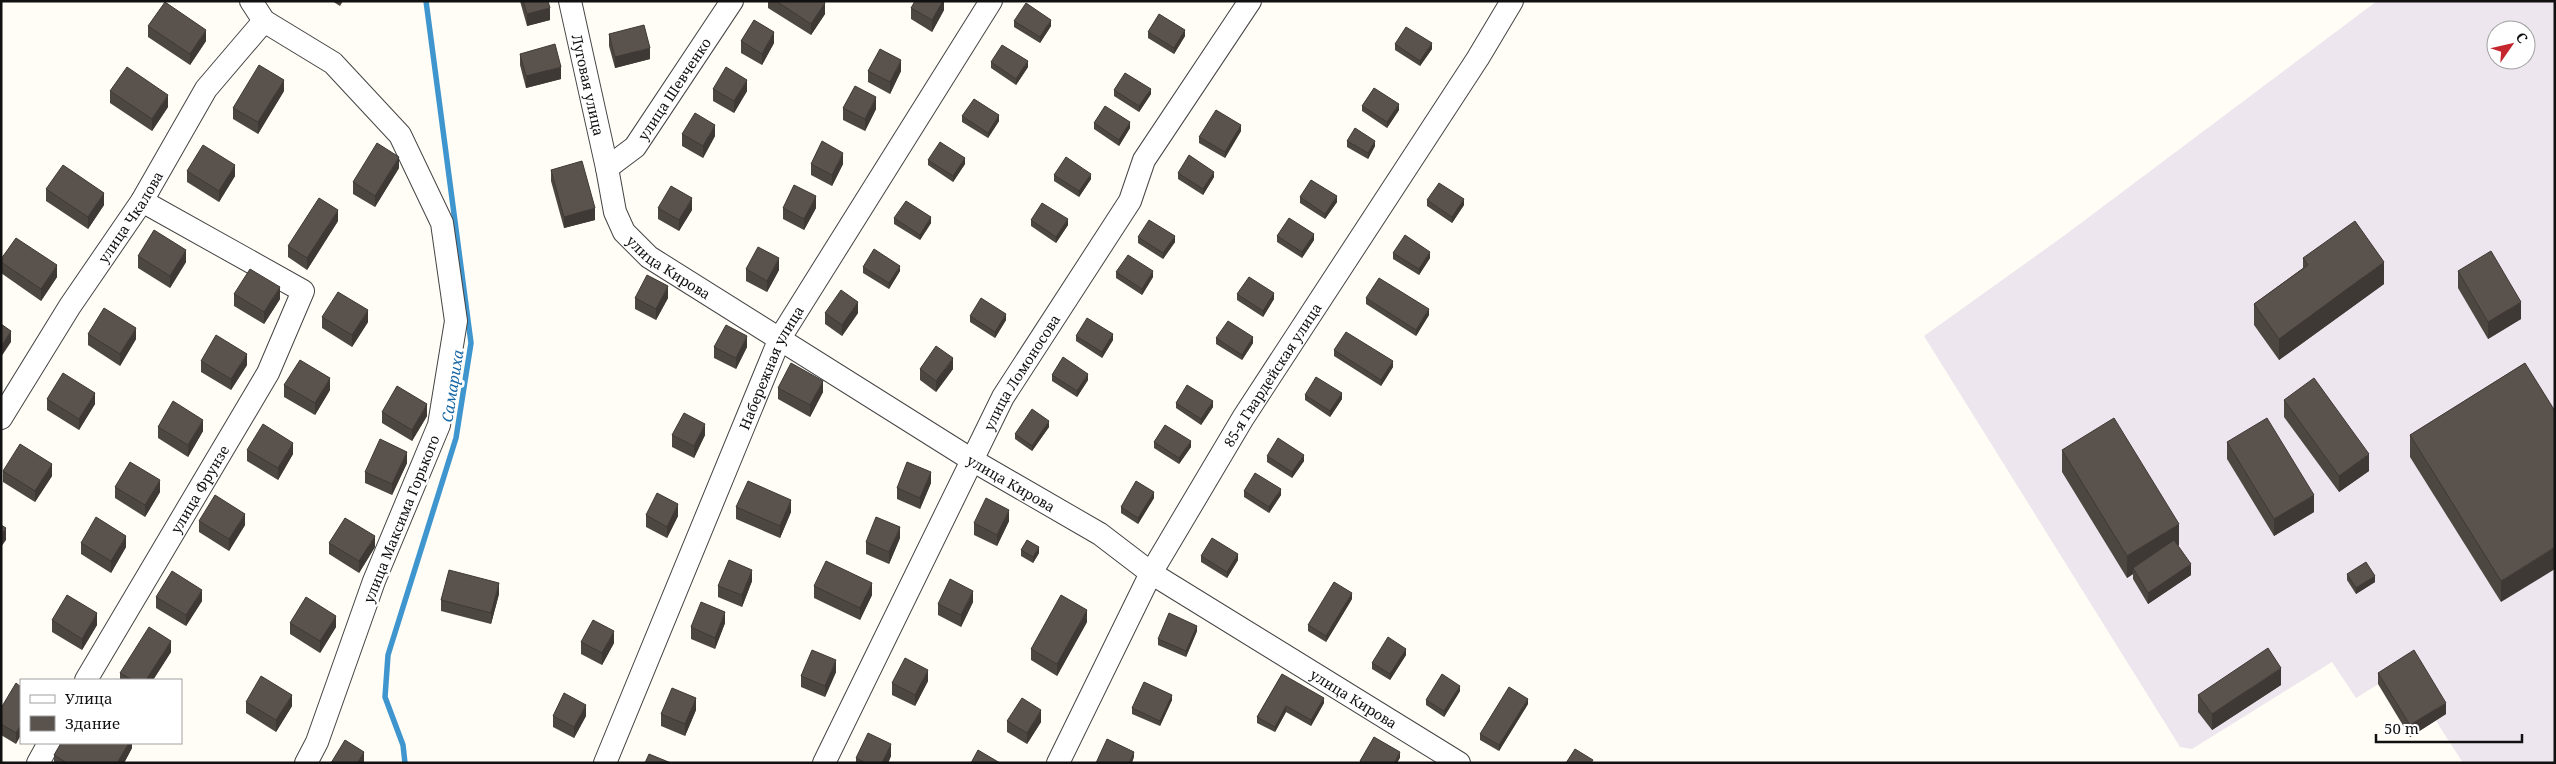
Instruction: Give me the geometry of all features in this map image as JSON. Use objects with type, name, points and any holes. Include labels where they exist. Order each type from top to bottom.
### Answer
[{"type":"street","points":[[251,1],[264,21]]},
{"type":"street","name":"Луговая улица","points":[[570,1],[607,168]]},
{"type":"street","name":"улица Шевченко","points":[[607,168],[635,147],[732,1]]},
{"type":"street","name":"Набережная улица","points":[[605,763],[780,338],[991,1]]},
{"type":"street","name":"улица Ломоносова","points":[[824,763],[1003,397],[1130,201],[1144,160],[1250,1]]},
{"type":"street","name":"85-я Гвардейская улица","points":[[1058,763],[1151,573],[1243,418],[1473,66],[1512,1]]},
{"type":"street","name":"улица Максима Горького","points":[[264,21],[333,63],[400,135],[442,223],[456,320],[440,425],[374,581],[317,742],[306,763]]},
{"type":"street","name":"улица Чкалова","points":[[1,418],[70,306],[142,201],[206,89],[264,21]]},
{"type":"street","name":"улица Кирова","points":[[607,168],[615,212],[624,232],[649,257],[972,460],[1100,534],[1151,573],[1459,763]]},
{"type":"street","name":"улица Фрунзе","points":[[87,679],[268,373],[303,291],[142,201]]},
{"type":"street","points":[[38,763],[48,744]]},
{"type":"shaded area","points":[[2377,1],[2555,1],[2555,763],[2463,763],[2436,721],[2446,714],[2414,662],[2356,698],[2332,662],[2192,749],[2180,747],[1924,336],[2065,235]]},
{"type":"building","points":[[523,1],[548,1],[550,8],[527,14]]},
{"type":"building","points":[[776,1],[823,1],[825,3],[811,24]]},
{"type":"building","points":[[915,1],[943,1],[932,20],[911,8]]},
{"type":"building","points":[[165,2],[206,30],[190,54],[148,26]]},
{"type":"building","points":[[1026,3],[1051,20],[1040,37],[1014,21]]},
{"type":"building","points":[[1159,14],[1185,30],[1174,48],[1148,32]]},
{"type":"building","points":[[754,20],[774,32],[762,54],[741,41]]},
{"type":"building","points":[[644,25],[650,48],[615,57],[609,34]]},
{"type":"building","points":[[1406,27],[1432,43],[1420,61],[1395,44]]},
{"type":"building","points":[[555,44],[561,67],[526,76],[520,54]]},
{"type":"building","points":[[1002,45],[1028,61],[1016,79],[991,62]]},
{"type":"building","points":[[880,49],[901,60],[890,82],[868,71]]},
{"type":"building","points":[[259,65],[284,80],[258,122],[233,108]]},
{"type":"building","points":[[127,67],[168,95],[152,119],[110,91]]},
{"type":"building","points":[[726,67],[747,80],[734,101],[713,89]]},
{"type":"building","points":[[1125,73],[1151,89],[1139,106],[1114,90]]},
{"type":"building","points":[[855,86],[876,97],[865,119],[843,108]]},
{"type":"building","points":[[1374,88],[1399,104],[1387,122],[1362,106]]},
{"type":"building","points":[[974,99],[999,115],[988,133],[962,116]]},
{"type":"building","points":[[1105,106],[1130,122],[1119,140],[1094,123]]},
{"type":"building","points":[[1216,110],[1241,125],[1225,152],[1199,137]]},
{"type":"building","points":[[695,113],[715,125],[703,146],[682,134]]},
{"type":"building","points":[[1355,128],[1375,141],[1368,153],[1347,141]]},
{"type":"building","points":[[822,141],[843,153],[832,175],[811,164]]},
{"type":"building","points":[[940,142],[965,158],[953,176],[928,160]]},
{"type":"building","points":[[377,143],[399,157],[375,196],[353,182]]},
{"type":"building","points":[[203,145],[235,165],[219,191],[187,171]]},
{"type":"building","points":[[1189,155],[1214,172],[1203,189],[1178,173]]},
{"type":"building","points":[[1066,157],[1091,174],[1079,191],[1054,175]]},
{"type":"building","points":[[582,161],[595,208],[564,217],[551,170]]},
{"type":"building","points":[[63,165],[104,193],[88,217],[46,189]]},
{"type":"building","points":[[1311,180],[1337,196],[1325,214],[1300,197]]},
{"type":"building","points":[[1439,183],[1464,199],[1452,217],[1427,200]]},
{"type":"building","points":[[794,185],[816,196],[804,219],[783,208]]},
{"type":"building","points":[[671,186],[692,198],[679,220],[658,208]]},
{"type":"building","points":[[319,198],[338,210],[307,258],[288,246]]},
{"type":"building","points":[[906,201],[931,217],[920,235],[894,218]]},
{"type":"building","points":[[1042,203],[1068,219],[1056,237],[1031,220]]},
{"type":"building","points":[[1289,218],[1314,234],[1302,252],[1277,236]]},
{"type":"building","points":[[1149,220],[1175,236],[1163,253],[1138,237]]},
{"type":"building","points":[[2355,221],[2384,262],[2279,339],[2254,304],[2308,265],[2303,258]]},
{"type":"building","points":[[154,230],[186,250],[170,276],[138,256]]},
{"type":"building","points":[[1405,235],[1430,252],[1419,269],[1393,253]]},
{"type":"building","points":[[16,238],[57,265],[41,289],[1,262],[1,259]]},
{"type":"building","points":[[758,247],[779,258],[767,281],[746,269]]},
{"type":"building","points":[[874,249],[900,266],[889,283],[863,267]]},
{"type":"building","points":[[2491,251],[2521,302],[2488,322],[2458,271]]},
{"type":"building","points":[[1128,255],[1153,271],[1142,289],[1116,272]]},
{"type":"building","points":[[250,269],[280,287],[264,312],[234,294]]},
{"type":"building","points":[[647,275],[668,286],[656,309],[635,298]]},
{"type":"building","points":[[1249,277],[1274,293],[1263,311],[1237,294]]},
{"type":"building","points":[[1379,278],[1429,309],[1416,330],[1366,298]]},
{"type":"building","points":[[841,290],[858,302],[842,325],[825,313]]},
{"type":"building","points":[[338,292],[368,310],[352,335],[322,317]]},
{"type":"building","points":[[981,298],[1006,314],[995,332],[970,316]]},
{"type":"building","points":[[104,308],[136,328],[120,354],[88,334]]},
{"type":"building","points":[[1087,318],[1113,334],[1102,352],[1076,336]]},
{"type":"building","points":[[1228,321],[1253,337],[1242,355],[1216,338]]},
{"type":"building","points":[[1,324],[11,331],[1,346]]},
{"type":"building","points":[[726,325],[747,336],[736,358],[714,347]]},
{"type":"building","points":[[1346,332],[1393,361],[1381,380],[1334,350]]},
{"type":"building","points":[[216,335],[247,354],[231,379],[201,361]]},
{"type":"building","points":[[936,346],[953,358],[936,381],[920,369]]},
{"type":"building","points":[[1063,357],[1088,374],[1077,391],[1052,375]]},
{"type":"building","points":[[300,360],[330,378],[315,403],[284,385]]},
{"type":"building","points":[[791,363],[823,381],[810,405],[778,388]]},
{"type":"building","points":[[2525,363],[2555,411],[2555,547],[2501,581],[2410,435]]},
{"type":"building","points":[[63,373],[95,393],[79,419],[47,399]]},
{"type":"building","points":[[1316,377],[1342,393],[1330,411],[1305,395]]},
{"type":"building","points":[[2314,378],[2369,454],[2339,476],[2284,400]]},
{"type":"building","points":[[1187,385],[1213,401],[1201,419],[1176,403]]},
{"type":"building","points":[[397,386],[427,404],[412,430],[382,412]]},
{"type":"building","points":[[173,401],[203,420],[188,445],[158,427]]},
{"type":"building","points":[[1032,409],[1049,421],[1032,446],[1015,434]]},
{"type":"building","points":[[684,413],[705,424],[694,446],[672,435]]},
{"type":"building","points":[[2114,418],[2179,524],[2127,556],[2062,450]]},
{"type":"building","points":[[2267,418],[2314,495],[2274,519],[2227,442]]},
{"type":"building","points":[[263,424],[293,443],[278,468],[247,450]]},
{"type":"building","points":[[1165,425],[1191,441],[1179,458],[1154,442]]},
{"type":"building","points":[[1278,438],[1304,455],[1292,472],[1267,456]]},
{"type":"building","points":[[380,439],[407,452],[392,484],[365,472]]},
{"type":"building","points":[[20,444],[52,464],[35,491],[3,471]]},
{"type":"building","points":[[130,462],[160,480],[145,505],[115,487]]},
{"type":"building","points":[[907,462],[931,472],[920,498],[897,488]]},
{"type":"building","points":[[1255,473],[1281,489],[1269,507],[1244,491]]},
{"type":"building","points":[[748,481],[791,500],[780,526],[736,507]]},
{"type":"building","points":[[1136,481],[1154,492],[1138,518],[1121,507]]},
{"type":"building","points":[[657,493],[678,504],[667,527],[646,515]]},
{"type":"building","points":[[215,495],[245,514],[229,539],[199,521]]},
{"type":"building","points":[[986,498],[1009,510],[997,535],[974,523]]},
{"type":"building","points":[[96,517],[126,536],[111,561],[81,543]]},
{"type":"building","points":[[876,517],[900,527],[889,552],[866,542]]},
{"type":"building","points":[[345,518],[375,536],[359,561],[329,543]]},
{"type":"building","points":[[1,525],[6,528],[1,535]]},
{"type":"building","points":[[1212,538],[1238,554],[1227,572],[1201,556]]},
{"type":"building","points":[[1027,540],[1039,547],[1033,557],[1021,550]]},
{"type":"building","points":[[2174,540],[2191,564],[2148,593],[2133,568]]},
{"type":"building","points":[[729,560],[752,570],[742,595],[718,586]]},
{"type":"building","points":[[826,561],[872,583],[860,608],[814,586]]},
{"type":"building","points":[[2366,562],[2375,576],[2356,588],[2347,574]]},
{"type":"building","points":[[449,570],[499,583],[491,613],[441,600]]},
{"type":"building","points":[[172,571],[202,590],[186,615],[156,597]]},
{"type":"building","points":[[950,579],[973,591],[961,615],[938,604]]},
{"type":"building","points":[[1334,582],[1352,593],[1326,636],[1308,625]]},
{"type":"building","points":[[67,595],[97,613],[82,639],[52,620]]},
{"type":"building","points":[[1061,595],[1087,610],[1057,664],[1031,649]]},
{"type":"building","points":[[306,597],[336,616],[320,641],[290,623]]},
{"type":"building","points":[[701,602],[725,612],[715,638],[691,627]]},
{"type":"building","points":[[1169,613],[1197,626],[1186,651],[1158,639]]},
{"type":"building","points":[[593,620],[614,631],[602,653],[581,642]]},
{"type":"building","points":[[149,627],[171,641],[147,679],[130,679],[120,673]]},
{"type":"building","points":[[1388,637],[1406,649],[1390,674],[1372,663]]},
{"type":"building","points":[[2268,648],[2281,668],[2212,714],[2198,695]]},
{"type":"building","points":[[812,650],[836,660],[825,686],[801,676]]},
{"type":"building","points":[[2414,650],[2446,703],[2410,725],[2378,673]]},
{"type":"building","points":[[905,658],[928,670],[915,695],[892,683]]},
{"type":"building","points":[[1282,674],[1324,698],[1311,720],[1286,706],[1275,727],[1257,717]]},
{"type":"building","points":[[1442,674],[1460,686],[1444,711],[1426,700]]},
{"type":"building","points":[[261,676],[292,695],[276,720],[246,702]]},
{"type":"building","points":[[1144,682],[1172,695],[1160,721],[1132,708]]},
{"type":"building","points":[[16,683],[20,686],[20,726],[16,733],[1,724],[1,708]]},
{"type":"building","points":[[1509,687],[1528,699],[1499,745],[1480,734]]},
{"type":"building","points":[[672,688],[696,698],[685,724],[661,714]]},
{"type":"building","points":[[564,693],[586,705],[574,727],[553,716]]},
{"type":"building","points":[[1022,698],[1041,710],[1027,733],[1007,721]]},
{"type":"building","points":[[868,733],[891,744],[882,763],[866,763],[856,758]]},
{"type":"building","points":[[1374,737],[1400,752],[1394,763],[1362,763],[1360,761]]},
{"type":"building","points":[[1107,739],[1134,752],[1129,763],[1096,763]]},
{"type":"building","points":[[345,740],[364,752],[357,763],[331,763]]},
{"type":"building","points":[[60,744],[128,744],[117,763],[67,763],[54,755]]},
{"type":"building","points":[[1575,749],[1593,760],[1591,763],[1566,763]]},
{"type":"building","points":[[978,750],[1000,763],[971,763]]},
{"type":"building","points":[[649,754],[671,763],[645,763]]},
{"type":"waterway","name":"Самариха","points":[[405,763],[403,745],[385,697],[388,655],[456,438],[471,343],[426,1]]}]
